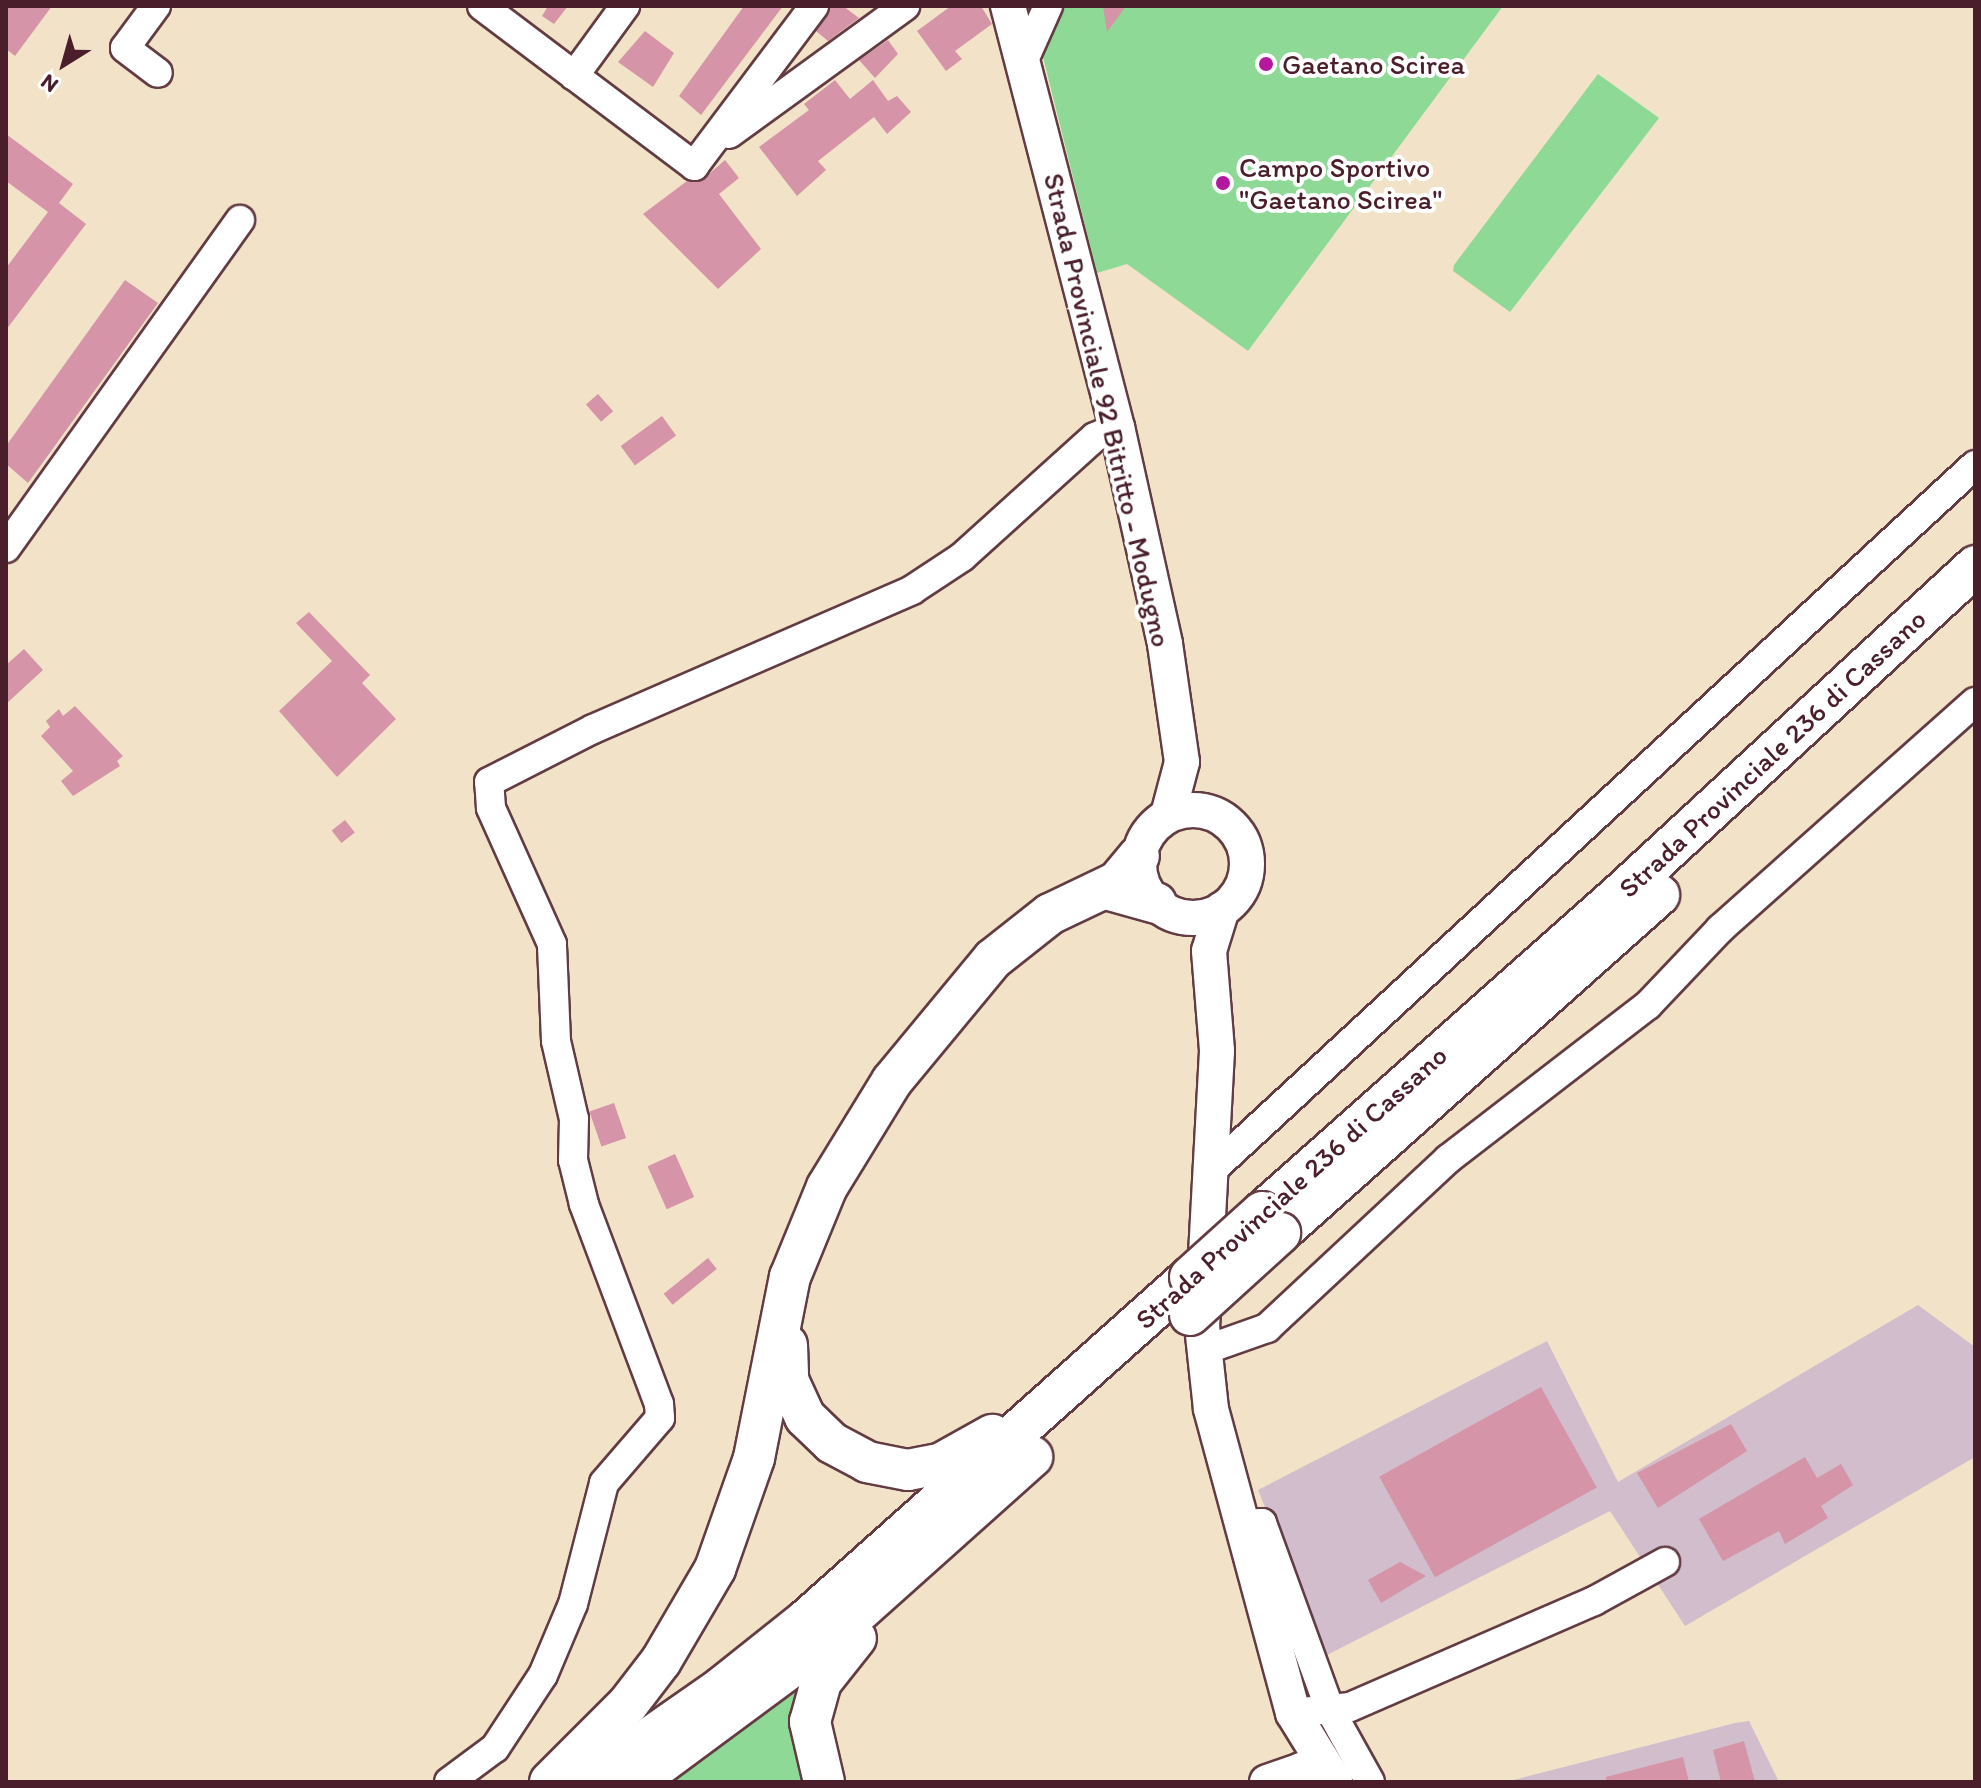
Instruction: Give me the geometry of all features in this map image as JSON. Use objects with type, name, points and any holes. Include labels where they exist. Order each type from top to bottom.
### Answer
[{"type":"highway","name":"Strada Provinciale 236 di Cassano","points":[[636,1782],[825,1642],[1195,1314],[1271,1223],[1975,566]]},
{"type":"highway","name":"Strada Provinciale 236 di Cassano","points":[[1271,1223],[1637,915],[1975,603]]},
{"type":"highway","points":[[550,1782],[645,1683],[715,1569],[754,1458],[790,1277],[827,1187],[892,1081],[950,1006],[1026,931],[1106,889],[1139,856]]},
{"type":"highway","points":[[1106,889],[1167,910]]},
{"type":"highway","points":[[790,1277],[788,1380],[805,1417],[832,1443],[867,1462],[908,1470],[940,1464],[984,1442],[1095,1343],[1195,1314]]},
{"type":"highway","name":"Strada Provinciale 236 di Cassano","points":[[586,1782],[722,1687],[1195,1314]]},
{"type":"highway","points":[[824,1782],[810,1722],[821,1682],[834,1661],[978,1524],[1052,1439]]},
{"type":"main road","name":"Strada Provinciale 92 Bitritto - Modugno","points":[[1008,6],[1117,427],[1165,644],[1182,762]]},
{"type":"main road","points":[[1168,815],[1182,762]]},
{"type":"main road","points":[[1182,762],[1203,800],[1244,844],[1247,862],[1245,881],[1222,909],[1209,951],[1217,1051],[1211,1171],[1195,1314],[1211,1409],[1293,1713],[1335,1782]]},
{"type":"main road","points":[[1209,951],[1145,890],[1139,856],[1154,826],[1168,815],[1203,810],[1220,817]]},
{"type":"main road","points":[[1167,910],[1209,916],[1222,909]]},
{"type":"main road","points":[[1267,1781],[1293,1713]]},
{"type":"main road","points":[[1267,1781],[1301,1770],[1335,1782]]},
{"type":"street","points":[[156,6],[125,48],[158,73]]},
{"type":"street","points":[[482,6],[574,76],[700,158]]},
{"type":"street","points":[[574,76],[625,6]]},
{"type":"street","points":[[700,158],[814,6]]},
{"type":"street","points":[[700,158],[905,6]]},
{"type":"street","points":[[1024,60],[1048,6]]},
{"type":"street","points":[[6,548],[15,514],[240,220]]},
{"type":"street","points":[[449,1782],[473,1774],[495,1748],[543,1675],[573,1604],[604,1483],[660,1418],[659,1404],[584,1204],[573,1160],[574,1119],[556,1041],[552,944],[491,808],[489,782],[593,729],[912,590],[962,557],[1095,437],[1117,427]]},
{"type":"street","points":[[1211,1171],[1975,465]]},
{"type":"street","points":[[1195,1314],[1267,1328],[1448,1159],[1648,1005],[1720,929],[1975,702]]},
{"type":"street","points":[[1241,1524],[1262,1523],[1330,1710],[1370,1782]]},
{"type":"street","points":[[1293,1713],[1350,1707],[1594,1601],[1665,1562]]},
{"type":"shaded area","points":[[1918,1305],[1975,1347],[1975,1457],[1685,1626],[1610,1511],[1325,1656],[1258,1490],[1547,1341],[1618,1482]]},
{"type":"shaded area","points":[[1749,1721],[1779,1782],[1506,1782],[1735,1723]]},
{"type":"green space","name":"Campo Sportivo \"Gaetano Scirea\"","points":[[1053,6],[1503,6],[1248,351],[1127,264],[1097,273],[1039,41]]},
{"type":"green space","points":[[1598,74],[1659,118],[1510,312],[1453,271],[1454,265]]},
{"type":"green space","points":[[798,1679],[818,1782],[660,1782]]},
{"type":"building","points":[[6,6],[52,6],[15,56],[6,49]]},
{"type":"building","points":[[548,6],[568,6],[554,24],[542,16]]},
{"type":"building","points":[[744,6],[783,6],[701,115],[679,96]]},
{"type":"building","points":[[831,6],[843,6],[859,18],[828,41],[816,31]]},
{"type":"building","points":[[951,6],[981,6],[992,24],[955,51],[962,59],[946,71],[917,31]]},
{"type":"building","points":[[1103,6],[1126,6],[1107,32]]},
{"type":"building","points":[[645,31],[674,53],[653,87],[618,62]]},
{"type":"building","points":[[888,40],[898,54],[875,78],[859,60]]},
{"type":"building","points":[[835,80],[850,99],[873,80],[888,101],[897,96],[911,112],[887,134],[874,117],[818,161],[826,170],[797,196],[759,147],[809,110],[804,104]]},
{"type":"building","points":[[6,134],[73,184],[59,203],[86,224],[6,330],[6,268],[48,212],[6,181]]},
{"type":"building","points":[[725,160],[739,178],[719,194],[761,249],[718,289],[643,214],[687,181],[701,181]]},
{"type":"building","points":[[125,280],[158,303],[28,483],[6,464],[6,446]]},
{"type":"building","points":[[598,394],[613,411],[601,422],[586,404]]},
{"type":"building","points":[[662,416],[676,435],[635,465],[621,446]]},
{"type":"building","points":[[309,612],[370,675],[362,683],[396,719],[337,777],[279,711],[332,661],[296,623]]},
{"type":"building","points":[[24,649],[43,670],[6,704],[6,665]]},
{"type":"building","points":[[75,706],[123,756],[117,761],[120,766],[73,796],[61,781],[73,771],[41,736],[50,727],[46,721],[59,709],[63,716]]},
{"type":"building","points":[[345,820],[355,833],[341,843],[332,830]]},
{"type":"building","points":[[614,1103],[626,1138],[601,1146],[589,1111]]},
{"type":"building","points":[[675,1154],[694,1197],[667,1209],[648,1166]]},
{"type":"building","points":[[708,1258],[717,1269],[673,1305],[664,1294]]},
{"type":"building","points":[[1541,1387],[1597,1488],[1435,1577],[1379,1477]]},
{"type":"building","points":[[1731,1424],[1747,1451],[1658,1508],[1637,1473]]},
{"type":"building","points":[[1805,1457],[1817,1478],[1841,1464],[1853,1485],[1821,1506],[1828,1518],[1785,1544],[1779,1531],[1723,1561],[1699,1519]]},
{"type":"building","points":[[1400,1562],[1426,1576],[1381,1603],[1368,1580]]},
{"type":"building","points":[[1744,1741],[1755,1782],[1721,1782],[1713,1750]]},
{"type":"building","points":[[1683,1757],[1689,1782],[1606,1782],[1606,1777]]},
{"type":"place","name":"Gaetano Scirea","points":[[1266,64]]},
{"type":"place","name":"Campo Sportivo \"Gaetano Scirea\"","points":[[1223,183]]}]
